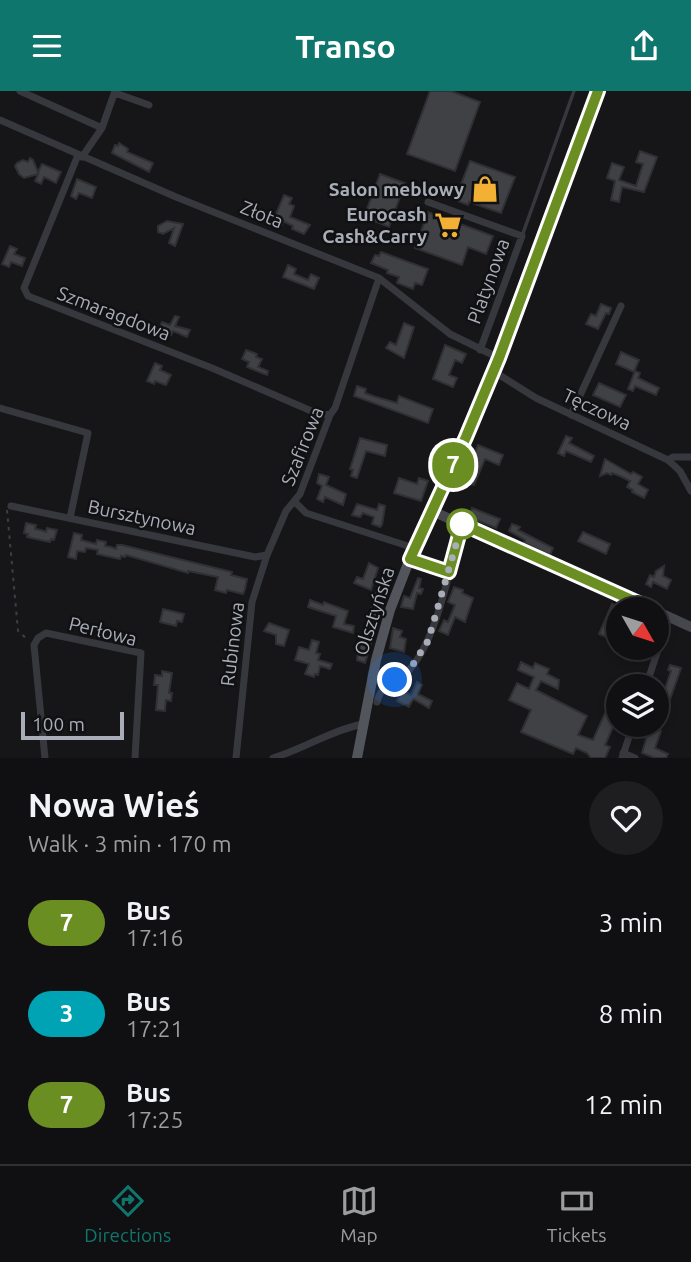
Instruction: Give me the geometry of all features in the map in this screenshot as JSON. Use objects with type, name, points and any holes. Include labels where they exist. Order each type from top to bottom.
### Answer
[{"type":"main road","name":"Olsztyńska","points":[[357,758],[387,618],[412,554],[499,358],[598,91]]},
{"type":"street","points":[[20,91],[102,128]]},
{"type":"street","points":[[115,92],[149,105]]},
{"type":"street","name":"Szmaragdowa","points":[[115,92],[102,128],[80,156],[24,288],[28,296],[212,368],[316,413],[330,415]]},
{"type":"street","name":"Złota","points":[[0,120],[80,156],[379,278],[450,334],[499,358]]},
{"type":"street","name":"Platynowa","points":[[428,202],[522,236],[480,350]]},
{"type":"street","name":"Szafirowa","points":[[379,278],[335,408],[295,502],[306,513],[412,554],[449,572]]},
{"type":"street","points":[[571,415],[621,306]]},
{"type":"street","name":"Tęczowa","points":[[493,371],[536,398],[668,460]]},
{"type":"street","points":[[0,408],[88,433],[70,518]]},
{"type":"street","points":[[691,457],[673,457],[668,460],[680,471],[691,491]]},
{"type":"street","name":"Rubinowa","points":[[236,758],[250,615],[267,555],[286,510],[295,502]]},
{"type":"street","name":"Bursztynowa","points":[[11,506],[255,558],[267,555]]},
{"type":"street","points":[[432,511],[625,597]]},
{"type":"street","points":[[377,702],[383,688],[410,669],[428,641],[462,524]]},
{"type":"street","points":[[669,617],[691,627]]},
{"type":"street","name":"Perłowa","points":[[34,645],[38,638],[46,633],[141,653],[135,758]]},
{"type":"street","points":[[34,645],[45,758]]},
{"type":"street","points":[[273,758],[363,723]]},
{"type":"street","points":[[629,737],[622,756],[635,758]]},
{"type":"lane","points":[[522,236],[574,91]]},
{"type":"path","points":[[11,506],[6,512],[19,631],[34,645]]},
{"type":"building","points":[[430,91],[451,91],[480,102],[455,171],[407,154]]},
{"type":"building","points":[[119,143],[128,149],[127,152],[153,163],[149,172],[112,153],[115,145],[118,146]]},
{"type":"building","points":[[640,151],[657,157],[644,192],[622,187],[619,202],[611,200],[615,181],[607,178],[612,163],[624,167],[619,180],[636,186],[643,164],[636,162]]},
{"type":"building","points":[[30,158],[38,172],[42,164],[61,172],[56,183],[44,177],[41,184],[35,181],[38,174],[24,178],[19,174],[15,166],[17,163],[23,160],[28,162]]},
{"type":"building","name":"Salon meblowy","points":[[470,161],[515,177],[501,213],[455,200]]},
{"type":"building","points":[[380,174],[405,183],[389,227],[364,217]]},
{"type":"building","points":[[77,179],[96,187],[92,198],[79,193],[76,199],[71,196]]},
{"type":"building","points":[[284,195],[292,198],[289,204],[294,206],[290,217],[310,225],[304,234],[283,221],[282,225],[273,221]]},
{"type":"building","points":[[428,212],[493,236],[486,254],[468,247],[462,265],[415,248]]},
{"type":"building","points":[[167,221],[183,224],[175,246],[169,243],[174,228],[163,234],[158,232],[158,226]]},
{"type":"building","points":[[10,246],[17,249],[14,254],[25,258],[22,266],[11,262],[9,267],[2,264]]},
{"type":"building","points":[[381,252],[428,269],[422,285],[415,283],[413,289],[397,283],[399,277],[371,263],[375,255],[379,256]]},
{"type":"building","points":[[288,265],[296,269],[294,274],[308,280],[311,274],[319,278],[314,289],[283,277]]},
{"type":"building","points":[[601,304],[611,308],[598,329],[586,324],[591,314],[596,316]]},
{"type":"building","points":[[175,316],[179,317],[175,326],[190,330],[187,337],[173,331],[171,335],[159,330],[162,322],[170,325]]},
{"type":"building","points":[[404,323],[414,327],[404,358],[386,348],[390,342],[396,345]]},
{"type":"building","points":[[445,345],[466,354],[462,363],[455,360],[449,375],[457,378],[453,387],[433,379]]},
{"type":"building","points":[[246,350],[262,359],[258,367],[268,371],[267,375],[247,367],[249,362],[242,359]]},
{"type":"building","points":[[621,352],[639,360],[634,372],[616,364]]},
{"type":"building","points":[[155,363],[162,366],[160,370],[171,375],[166,385],[147,381]]},
{"type":"building","points":[[635,371],[640,373],[638,378],[659,388],[656,395],[635,386],[633,391],[628,389]]},
{"type":"building","points":[[599,383],[626,395],[620,407],[593,395]]},
{"type":"building","points":[[357,386],[376,397],[397,403],[399,396],[433,409],[428,423],[354,396]]},
{"type":"building","points":[[566,436],[572,438],[569,443],[594,456],[591,462],[566,451],[564,456],[558,453]]},
{"type":"building","points":[[360,438],[387,445],[385,456],[366,451],[357,478],[351,476],[353,470],[350,469]]},
{"type":"building","points":[[478,445],[503,455],[499,465],[485,459],[474,485],[463,481]]},
{"type":"building","points":[[605,459],[631,474],[633,472],[642,477],[638,484],[648,490],[644,498],[627,487],[630,481],[612,473],[600,476]]},
{"type":"building","points":[[319,474],[329,477],[326,485],[346,494],[343,505],[325,497],[323,502],[317,499],[322,486],[317,483]]},
{"type":"building","points":[[399,478],[417,484],[419,478],[428,481],[421,501],[394,493]]},
{"type":"building","points":[[357,504],[377,510],[379,504],[385,506],[382,525],[380,527],[372,524],[374,517],[363,513],[360,517],[352,515]]},
{"type":"building","points":[[472,508],[500,519],[496,528],[469,517]]},
{"type":"building","points":[[26,523],[36,525],[35,529],[46,532],[47,528],[57,530],[54,540],[51,539],[50,542],[27,537],[28,534],[24,533]]},
{"type":"building","points":[[512,524],[520,527],[518,530],[553,548],[550,555],[524,543],[525,540],[509,531]]},
{"type":"building","points":[[583,532],[610,544],[606,554],[578,541]]},
{"type":"building","points":[[74,533],[82,535],[81,540],[96,544],[97,540],[106,542],[105,546],[116,549],[117,545],[122,545],[232,572],[231,575],[247,579],[245,589],[243,594],[215,590],[218,577],[188,573],[126,555],[120,559],[97,554],[98,550],[86,548],[85,552],[77,551],[76,559],[68,557]]},
{"type":"building","points":[[369,563],[378,568],[371,590],[354,583],[357,577],[363,579]]},
{"type":"building","points":[[664,566],[663,576],[671,580],[667,589],[653,582],[651,587],[646,584],[650,575],[654,577],[656,571]]},
{"type":"building","points":[[418,578],[421,579],[419,588],[423,589],[421,594],[417,593],[413,609],[401,607],[404,596],[410,598]]},
{"type":"building","points":[[454,587],[473,598],[465,622],[455,617],[448,635],[439,631],[444,620],[448,622],[455,605],[448,602]]},
{"type":"building","points":[[376,593],[386,596],[365,663],[357,660],[358,652]]},
{"type":"building","points":[[310,600],[348,611],[344,624],[354,626],[353,633],[333,627],[336,616],[308,607]]},
{"type":"building","points":[[163,609],[184,614],[182,622],[177,621],[176,626],[160,622]]},
{"type":"building","points":[[606,618],[606,637],[599,634]]},
{"type":"building","points":[[269,623],[289,630],[284,646],[276,644],[276,635],[264,631]]},
{"type":"building","points":[[393,628],[402,631],[400,637],[406,639],[404,652],[390,648]]},
{"type":"building","points":[[312,640],[319,642],[316,653],[320,654],[318,660],[332,664],[330,669],[320,666],[318,675],[315,674],[314,677],[305,674],[309,664],[295,660],[299,647],[309,650]]},
{"type":"building","points":[[521,662],[533,668],[535,663],[549,669],[547,674],[559,680],[558,689],[541,681],[536,690],[587,716],[578,735],[593,740],[606,711],[606,737],[609,737],[605,745],[610,747],[605,758],[591,758],[576,748],[573,754],[521,732],[531,710],[509,700],[517,683],[529,689],[534,677],[518,670]]},
{"type":"building","points":[[670,665],[681,668],[669,702],[671,671],[668,670]]},
{"type":"building","points":[[162,671],[172,673],[169,693],[172,693],[171,701],[166,700],[165,711],[156,710],[158,685],[154,685],[155,675],[162,676]]},
{"type":"building","points":[[417,682],[422,685],[418,694],[432,701],[429,708],[413,699],[409,707],[397,701],[402,691],[411,695]]},
{"type":"building","points":[[647,737],[659,737],[655,748],[668,754],[666,758],[655,758],[642,753]]},
{"type":"bus line","name":"7","points":[[598,91],[499,358],[410,559],[449,572],[462,524],[626,597]]},
{"type":"place","name":"Salon meblowy","points":[[485,189]]},
{"type":"place","name":"Eurocash Cash&Carry","points":[[448,225]]},
{"type":"route","points":[[395,680],[410,669],[428,641],[462,524]]}]
